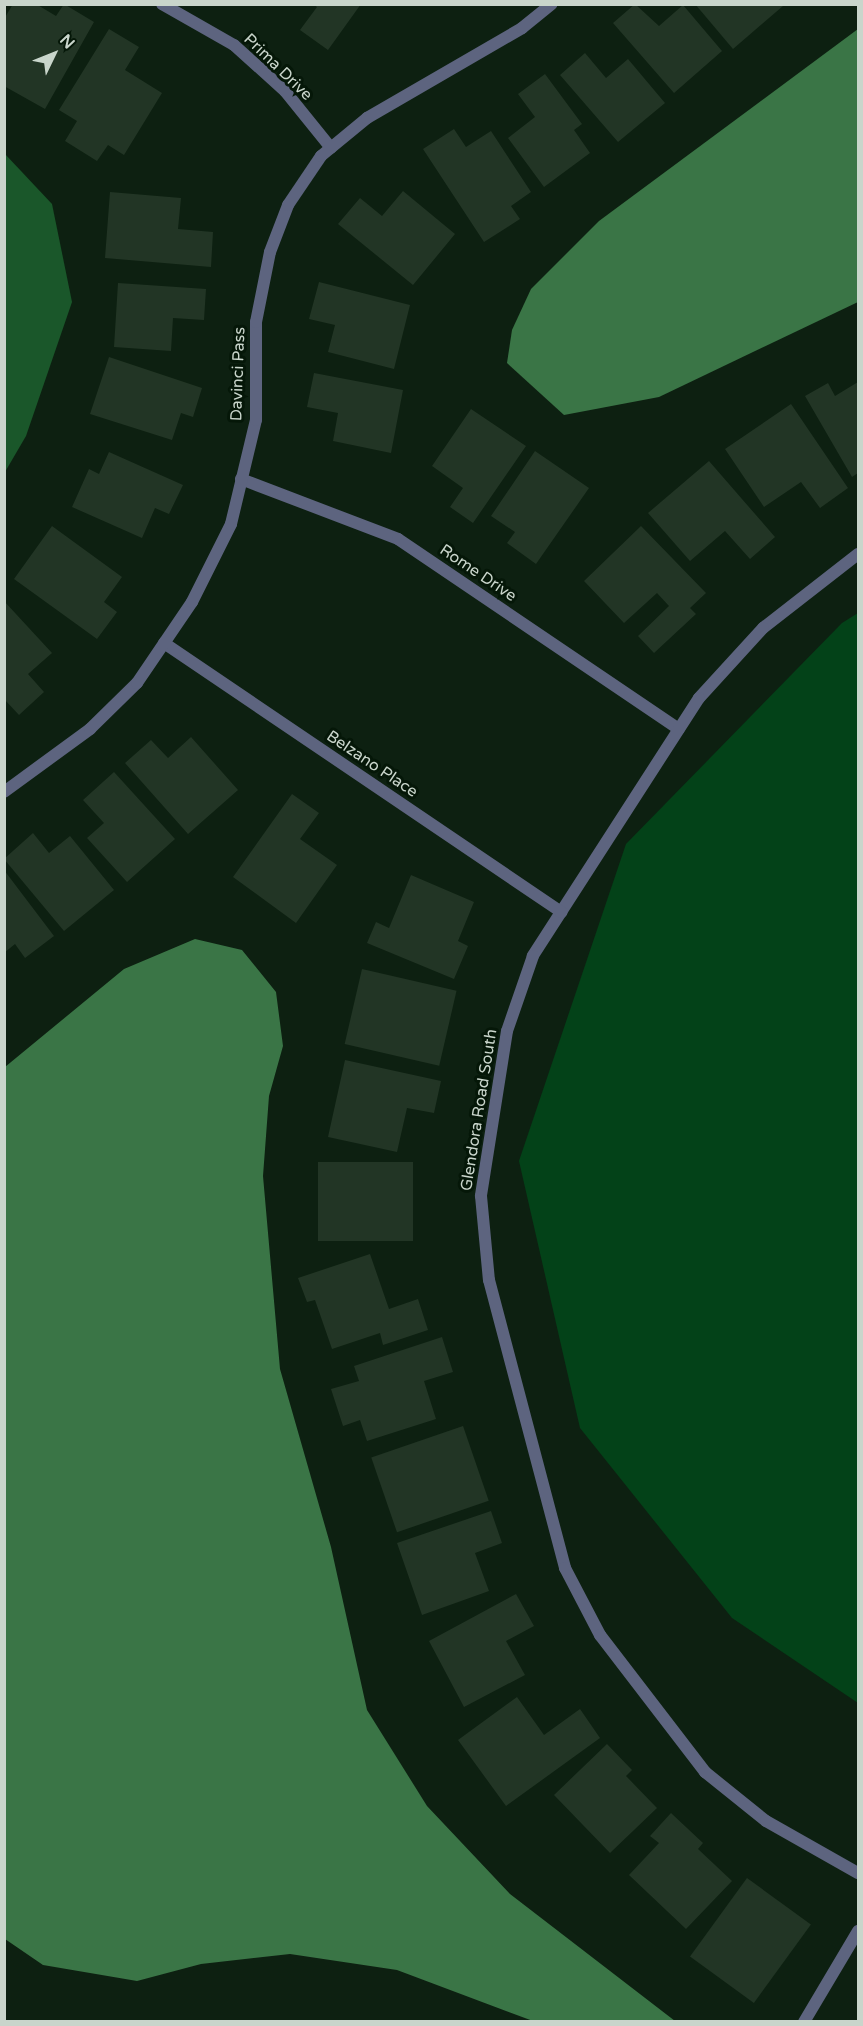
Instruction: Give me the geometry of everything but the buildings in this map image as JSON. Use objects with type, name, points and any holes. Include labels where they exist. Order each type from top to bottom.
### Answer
[{"type":"street","name":"Prima Drive","points":[[162,4],[234,45],[285,91],[331,148]]},
{"type":"street","name":"Davinci Pass","points":[[4,792],[90,729],[137,683],[192,602],[231,524],[256,420],[256,322],[270,252],[288,205],[331,148],[367,118],[522,28],[552,4]]},
{"type":"street","name":"Rome Drive","points":[[242,479],[398,539],[679,729]]},
{"type":"street","name":"Glendora Road South","points":[[858,554],[763,628],[699,698],[533,956],[507,1031],[481,1196],[489,1280],[565,1568],[600,1635],[705,1772],[766,1821],[858,1874]]},
{"type":"street","name":"Belzano Place","points":[[164,643],[562,912]]},
{"type":"street","points":[[804,2022],[858,1931]]},
{"type":"shaded area","points":[[858,29],[858,302],[659,397],[564,415],[507,363],[512,330],[531,289],[599,221]]},
{"type":"shaded area","points":[[5,154],[52,204],[72,302],[26,436],[5,472]]},
{"type":"shaded area","points":[[858,613],[858,1703],[732,1618],[580,1428],[519,1161],[626,844],[842,623]]},
{"type":"shaded area","points":[[195,939],[242,950],[276,992],[283,1046],[269,1096],[263,1176],[280,1369],[331,1547],[367,1710],[427,1806],[510,1894],[675,2021],[533,2021],[397,1970],[290,1954],[201,1964],[137,1981],[43,1965],[5,1939],[5,1067],[124,969]]}]
